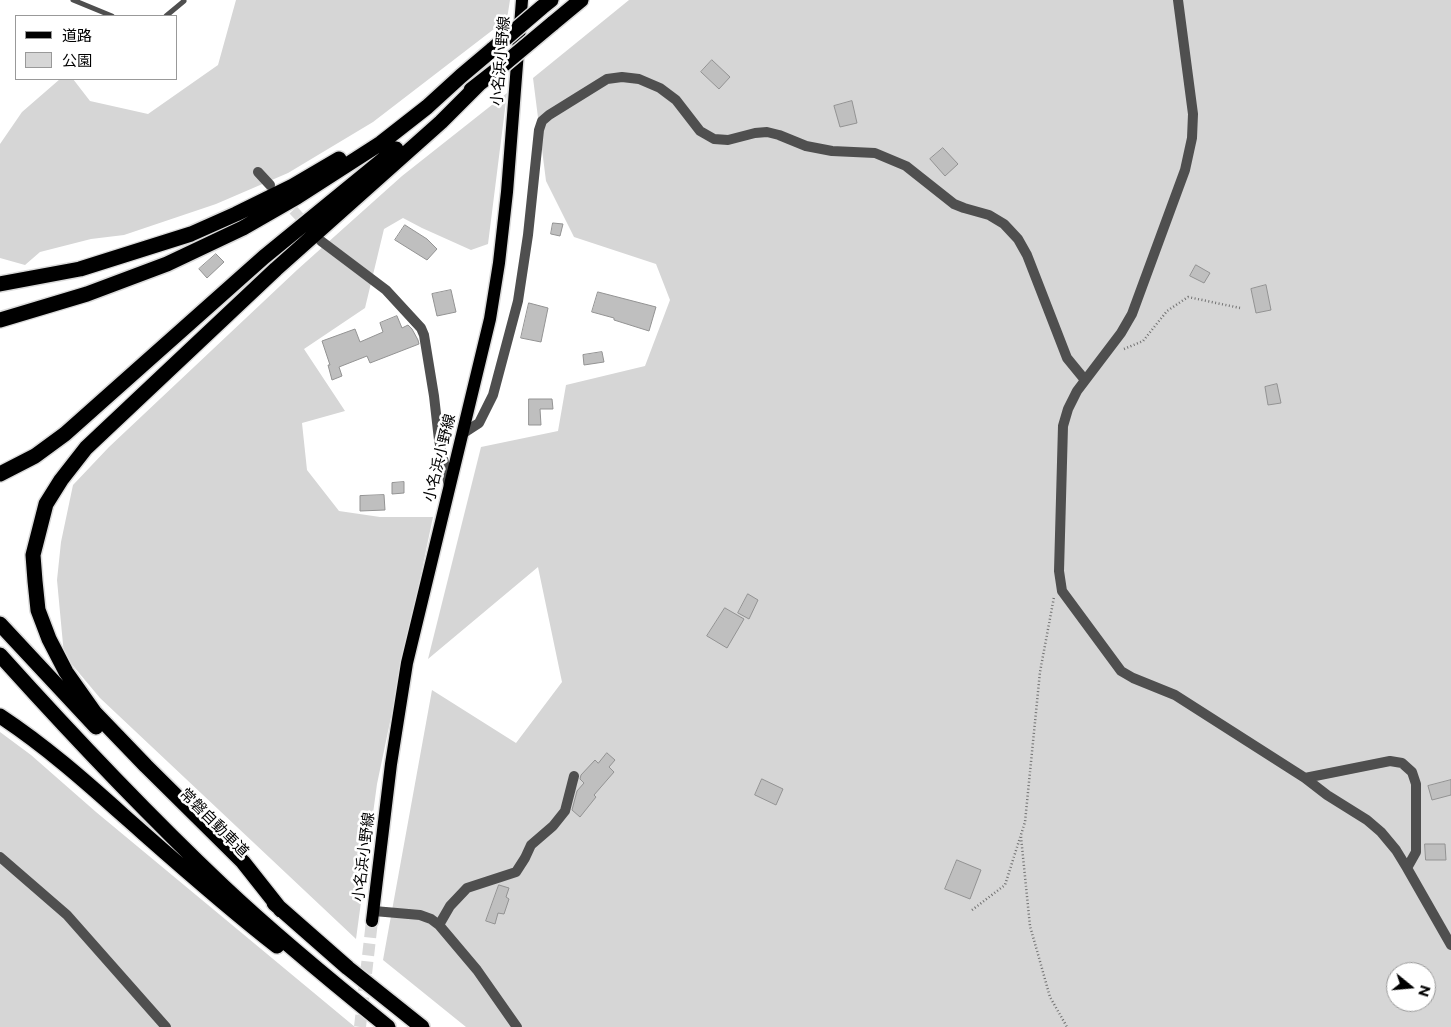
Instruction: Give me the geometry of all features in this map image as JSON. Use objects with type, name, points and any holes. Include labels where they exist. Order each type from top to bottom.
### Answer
[{"type":"highway","points":[[0,474],[35,456],[65,434],[264,257],[434,117],[503,65],[581,0]]},
{"type":"highway","points":[[0,320],[87,294],[158,267],[243,228],[298,197],[381,143],[427,107],[546,4]]},
{"type":"highway","points":[[0,284],[80,269],[191,234],[236,214],[293,186],[335,162],[376,136],[461,76]]},
{"type":"highway","points":[[281,910],[244,862],[95,713],[66,672],[49,639],[38,610],[33,555],[46,504],[61,480],[86,448],[276,269],[441,122],[479,84]]},
{"type":"highway","name":"常磐自動車道","points":[[0,624],[141,775],[236,869],[348,968],[422,1027]]},
{"type":"highway","points":[[0,655],[128,793],[225,888],[318,970],[388,1027]]},
{"type":"highway","points":[[0,716],[82,778],[218,898],[268,939],[313,974],[358,1003]]},
{"type":"main road","name":"小名浜小野線","points":[[373,916],[391,764],[407,663],[490,319],[508,182],[522,0]]},
{"type":"street","points":[[1178,0],[1193,114],[1192,138],[1185,170],[1132,314],[1121,333],[1076,391],[1068,409],[1064,426],[1059,571],[1062,591],[1121,671],[1133,678],[1175,695],[1305,778],[1327,795],[1367,820],[1381,832],[1396,850],[1451,946]]},
{"type":"street","points":[[462,434],[479,423],[493,395],[518,301],[528,235],[539,130],[542,121],[607,79],[622,77],[639,79],[660,88],[676,100],[700,131],[714,139],[728,140],[766,132],[806,146],[832,152],[875,154],[906,166],[954,204],[989,215],[1004,224],[1018,239],[1027,255],[1067,358],[1085,380]]},
{"type":"street","points":[[258,172],[270,185]]},
{"type":"street","points":[[321,241],[386,290],[421,328],[424,335],[439,440],[449,487]]},
{"type":"street","points":[[1305,778],[1390,761],[1402,763],[1412,772],[1416,784],[1416,852],[1407,868]]},
{"type":"street","points":[[439,926],[450,906],[467,888],[516,872],[531,845],[553,826],[565,811],[574,776]]},
{"type":"street","points":[[0,857],[66,915],[166,1027]]},
{"type":"street","points":[[373,916],[420,915],[431,919],[477,970],[517,1027]]},
{"type":"lane","points":[[73,0],[110,15]]},
{"type":"lane","points":[[167,15],[184,1]]},
{"type":"path","points":[[1102,358],[1143,341],[1167,311],[1188,297],[1240,308]]},
{"type":"path","points":[[972,910],[1005,884],[1025,822],[1040,672],[1059,571]]},
{"type":"path","points":[[1021,836],[1030,926],[1050,997],[1067,1027]]},
{"type":"green space","points":[[236,0],[510,0],[507,19],[373,122],[288,173],[216,204],[124,235],[91,239],[40,252],[25,265],[0,258],[0,144],[22,112],[59,80],[74,80],[90,101],[148,114],[218,65]]},
{"type":"green space","points":[[629,0],[1451,0],[1451,1027],[466,1027],[383,960],[432,690],[516,743],[562,682],[538,567],[428,659],[481,447],[558,431],[566,385],[645,366],[670,300],[656,264],[574,237],[546,181],[533,78]]},
{"type":"green space","points":[[507,93],[488,244],[471,250],[403,218],[384,229],[365,308],[304,349],[345,411],[302,423],[307,470],[339,511],[380,517],[433,517],[377,784],[356,939],[100,698],[64,655],[57,580],[61,542],[73,485],[109,447],[297,270],[402,176]]},
{"type":"green space","points":[[0,732],[31,755],[96,812],[355,1027],[0,1027]]},
{"type":"building","points":[[712,60],[730,77],[719,89],[701,72]]},
{"type":"building","points":[[852,101],[857,123],[840,127],[834,106]]},
{"type":"building","points":[[943,148],[958,164],[945,176],[930,159]]},
{"type":"building","points":[[553,223],[563,224],[560,236],[551,234]]},
{"type":"building","points":[[405,225],[427,239],[437,249],[427,260],[395,240]]},
{"type":"building","points":[[216,254],[224,262],[207,278],[199,269]]},
{"type":"building","points":[[1196,265],[1210,273],[1204,283],[1190,276]]},
{"type":"building","points":[[1266,285],[1271,310],[1256,313],[1251,289]]},
{"type":"building","points":[[451,290],[456,312],[437,316],[432,294]]},
{"type":"building","points":[[598,292],[656,307],[649,331],[592,312]]},
{"type":"building","points":[[529,303],[548,308],[541,342],[521,338]]},
{"type":"building","points":[[397,316],[402,328],[408,325],[412,329],[419,344],[370,363],[367,356],[339,367],[342,376],[332,380],[328,365],[330,365],[322,341],[355,329],[360,342],[383,332],[380,323]]},
{"type":"building","points":[[602,352],[604,362],[584,365],[583,355]]},
{"type":"building","points":[[1277,384],[1281,403],[1268,405],[1265,387]]},
{"type":"building","points":[[529,399],[552,399],[553,409],[540,409],[541,425],[529,425]]},
{"type":"building","points":[[404,482],[404,493],[392,494],[392,483]]},
{"type":"building","points":[[384,495],[385,510],[360,511],[360,496]]},
{"type":"building","points":[[748,594],[758,600],[749,619],[738,613]]},
{"type":"building","points":[[725,608],[744,619],[727,648],[707,636]]},
{"type":"building","points":[[607,753],[615,760],[609,767],[614,772],[594,795],[596,797],[580,817],[572,810],[577,791],[584,783],[580,779],[581,775],[595,760],[598,763]]},
{"type":"building","points":[[762,779],[783,789],[776,805],[755,795]]},
{"type":"building","points":[[1451,780],[1451,795],[1432,800],[1428,786]]},
{"type":"building","points":[[1425,844],[1445,844],[1446,860],[1426,860]]},
{"type":"building","points":[[957,860],[981,870],[970,899],[945,889]]},
{"type":"building","points":[[499,885],[509,888],[506,897],[509,899],[504,914],[498,913],[495,924],[486,921]]},
{"type":"tunnel","points":[[283,199],[309,227]]},
{"type":"tunnel","points":[[360,1027],[372,921]]}]
